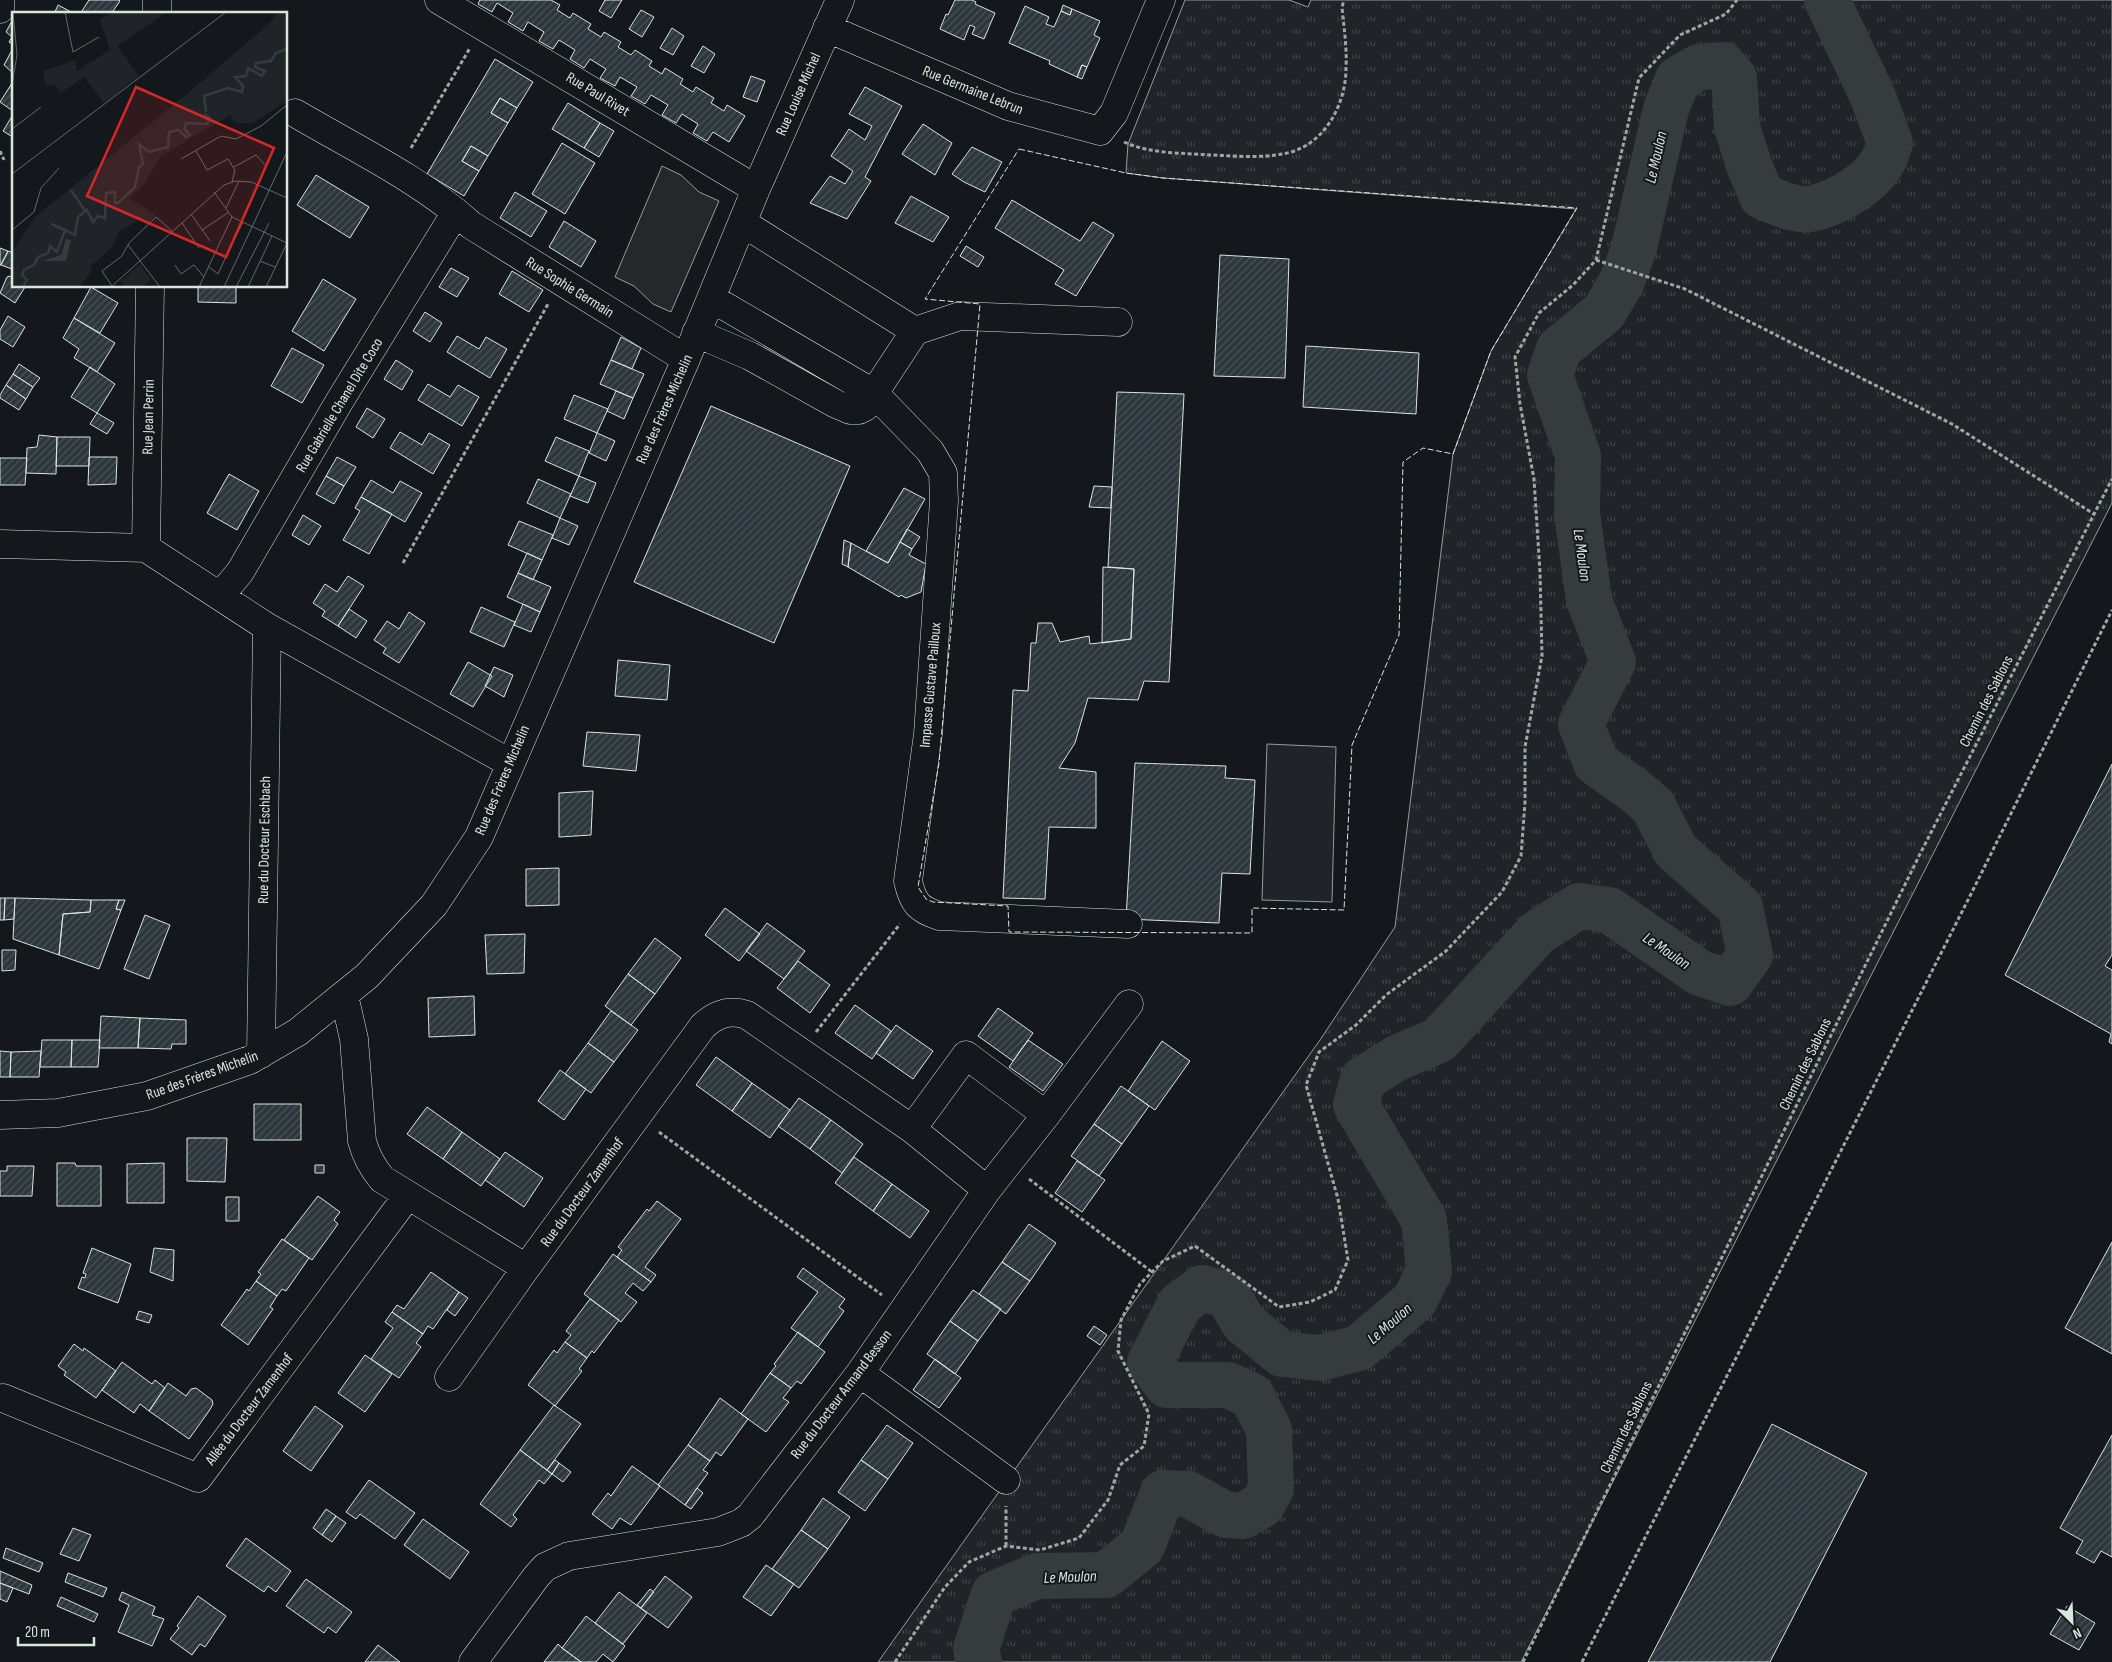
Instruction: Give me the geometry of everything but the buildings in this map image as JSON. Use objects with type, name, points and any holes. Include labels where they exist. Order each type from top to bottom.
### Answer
[{"type":"street","points":[[0,0],[0,10]]},
{"type":"street","name":"Rue Paul Rivet","points":[[439,0],[756,189]]},
{"type":"street","name":"Rue Louise Michel","points":[[756,189],[840,0]]},
{"type":"street","points":[[1100,131],[1114,113],[1162,0]]},
{"type":"street","name":"Rue Germaine Lebrun","points":[[827,28],[1008,106],[1100,131]]},
{"type":"street","name":"Rue Sophie Germain","points":[[295,113],[397,173],[456,212],[470,225],[686,359]]},
{"type":"street","name":"Rue des Frères Michelin","points":[[0,1115],[58,1113],[147,1096],[250,1060],[298,1032],[367,976],[434,905],[479,836],[686,359],[756,189]]},
{"type":"street","name":"Rue Gabrielle Chanel Dite Coco","points":[[220,596],[240,572],[339,402],[456,212]]},
{"type":"street","points":[[743,223],[915,331]]},
{"type":"street","name":"Rue Jean Perrin","points":[[146,548],[150,288]]},
{"type":"street","name":"Impasse Gustave Pailloux","points":[[711,298],[875,394],[930,451],[943,473],[944,500],[928,734],[908,881],[916,904]]},
{"type":"street","points":[[696,333],[750,356],[850,410],[859,410],[865,407],[875,394],[915,331],[960,316],[1118,322]]},
{"type":"street","points":[[0,544],[146,548],[267,627],[510,763]]},
{"type":"street","name":"Rue du Docteur Eschbach","points":[[261,1054],[267,627]]},
{"type":"street","points":[[916,904],[925,911],[939,916],[1128,924]]},
{"type":"street","points":[[344,995],[354,1039],[362,1141],[367,1157],[382,1179],[526,1268],[449,1377]]},
{"type":"street","name":"Rue du Docteur Armand Besson","points":[[473,1662],[545,1567],[575,1555],[718,1532],[750,1516],[860,1373],[987,1190],[1129,1004]]},
{"type":"street","name":"Rue du Docteur Zamenhof","points":[[526,1268],[703,1026],[714,1016],[738,1012],[748,1015],[912,1130],[987,1190]]},
{"type":"street","points":[[912,1130],[966,1055],[1046,1115]]},
{"type":"street","name":"Allée du Docteur Zamenhof","points":[[3,1398],[198,1478],[408,1195]]},
{"type":"street","points":[[860,1373],[1006,1480]]},
{"type":"path","points":[[1100,131],[1128,144],[1160,151],[1237,156],[1286,153],[1310,142],[1326,128],[1335,114],[1343,93],[1346,70],[1342,7],[1344,0]]},
{"type":"path","points":[[894,1662],[944,1587],[969,1562],[1006,1546],[1040,1550],[1079,1538],[1108,1500],[1120,1465],[1144,1446],[1149,1414],[1118,1351],[1121,1320],[1140,1284],[1163,1261],[1195,1246],[1279,1307],[1310,1302],[1335,1290],[1348,1260],[1338,1199],[1306,1085],[1319,1052],[1356,1025],[1386,994],[1446,952],[1502,892],[1521,856],[1525,802],[1525,748],[1542,656],[1540,572],[1534,479],[1520,404],[1515,357],[1539,313],[1573,284],[1596,260],[1639,78],[1680,35],[1726,14],[1737,0]]},
{"type":"path","points":[[397,173],[482,27]]},
{"type":"path","points":[[0,150],[4,160]]},
{"type":"path","points":[[1596,260],[1685,289],[1952,424],[2094,514]]},
{"type":"path","points":[[403,562],[562,282]]},
{"type":"path","name":"Chemin des Sablons","points":[[1523,1662],[1920,854],[2112,478]]},
{"type":"path","points":[[1582,1662],[1972,892],[2112,610]]},
{"type":"path","points":[[801,1052],[916,904]]},
{"type":"path","points":[[637,1116],[903,1310]]},
{"type":"path","points":[[1008,1163],[1152,1272]]},
{"type":"path","points":[[1006,1480],[1006,1546]]},
{"type":"green space","points":[[1185,0],[1289,0],[1308,7],[1311,0],[2112,0],[2112,503],[1521,1662],[878,1662],[1320,1040],[1395,927],[1453,454],[1491,351],[1576,209],[1163,178],[1126,173],[1128,144]]},
{"type":"green space","points":[[1267,744],[1336,747],[1332,902],[1262,900]]},
{"type":"shaded area","points":[[662,166],[681,175],[699,192],[719,201],[671,312],[653,304],[634,286],[615,277]]},
{"type":"waterway","name":"Le Moulon","points":[[979,1662],[976,1649],[994,1594],[1037,1576],[1106,1575],[1142,1546],[1163,1493],[1188,1494],[1226,1515],[1243,1516],[1262,1505],[1271,1489],[1269,1430],[1252,1396],[1228,1385],[1167,1385],[1150,1362],[1180,1304],[1202,1288],[1228,1296],[1244,1323],[1282,1354],[1320,1358],[1359,1348],[1415,1300],[1429,1271],[1424,1220],[1356,1105],[1363,1079],[1397,1058],[1439,1040],[1537,933],[1579,906],[1609,910],[1700,973],[1730,983],[1750,955],[1740,907],[1676,851],[1653,806],[1596,763],[1581,724],[1613,662],[1589,600],[1577,513],[1578,456],[1550,375],[1559,349],[1604,312],[1622,281],[1634,248],[1666,109],[1678,79],[1699,67],[1723,65],[1734,78],[1737,127],[1749,165],[1762,196],[1792,207],[1810,209],[1841,198],[1870,178],[1877,169],[1884,159],[1890,143],[1873,97],[1827,0]]},
{"type":"fence","points":[[1019,149],[1126,173],[1163,178],[1577,208],[1491,351],[1453,454],[1423,448],[1403,462],[1399,635],[1352,745],[1344,910],[1252,908],[1252,933],[1009,932],[1008,906],[933,902],[926,899],[918,887],[939,763],[980,304],[925,299],[1019,149]]}]
